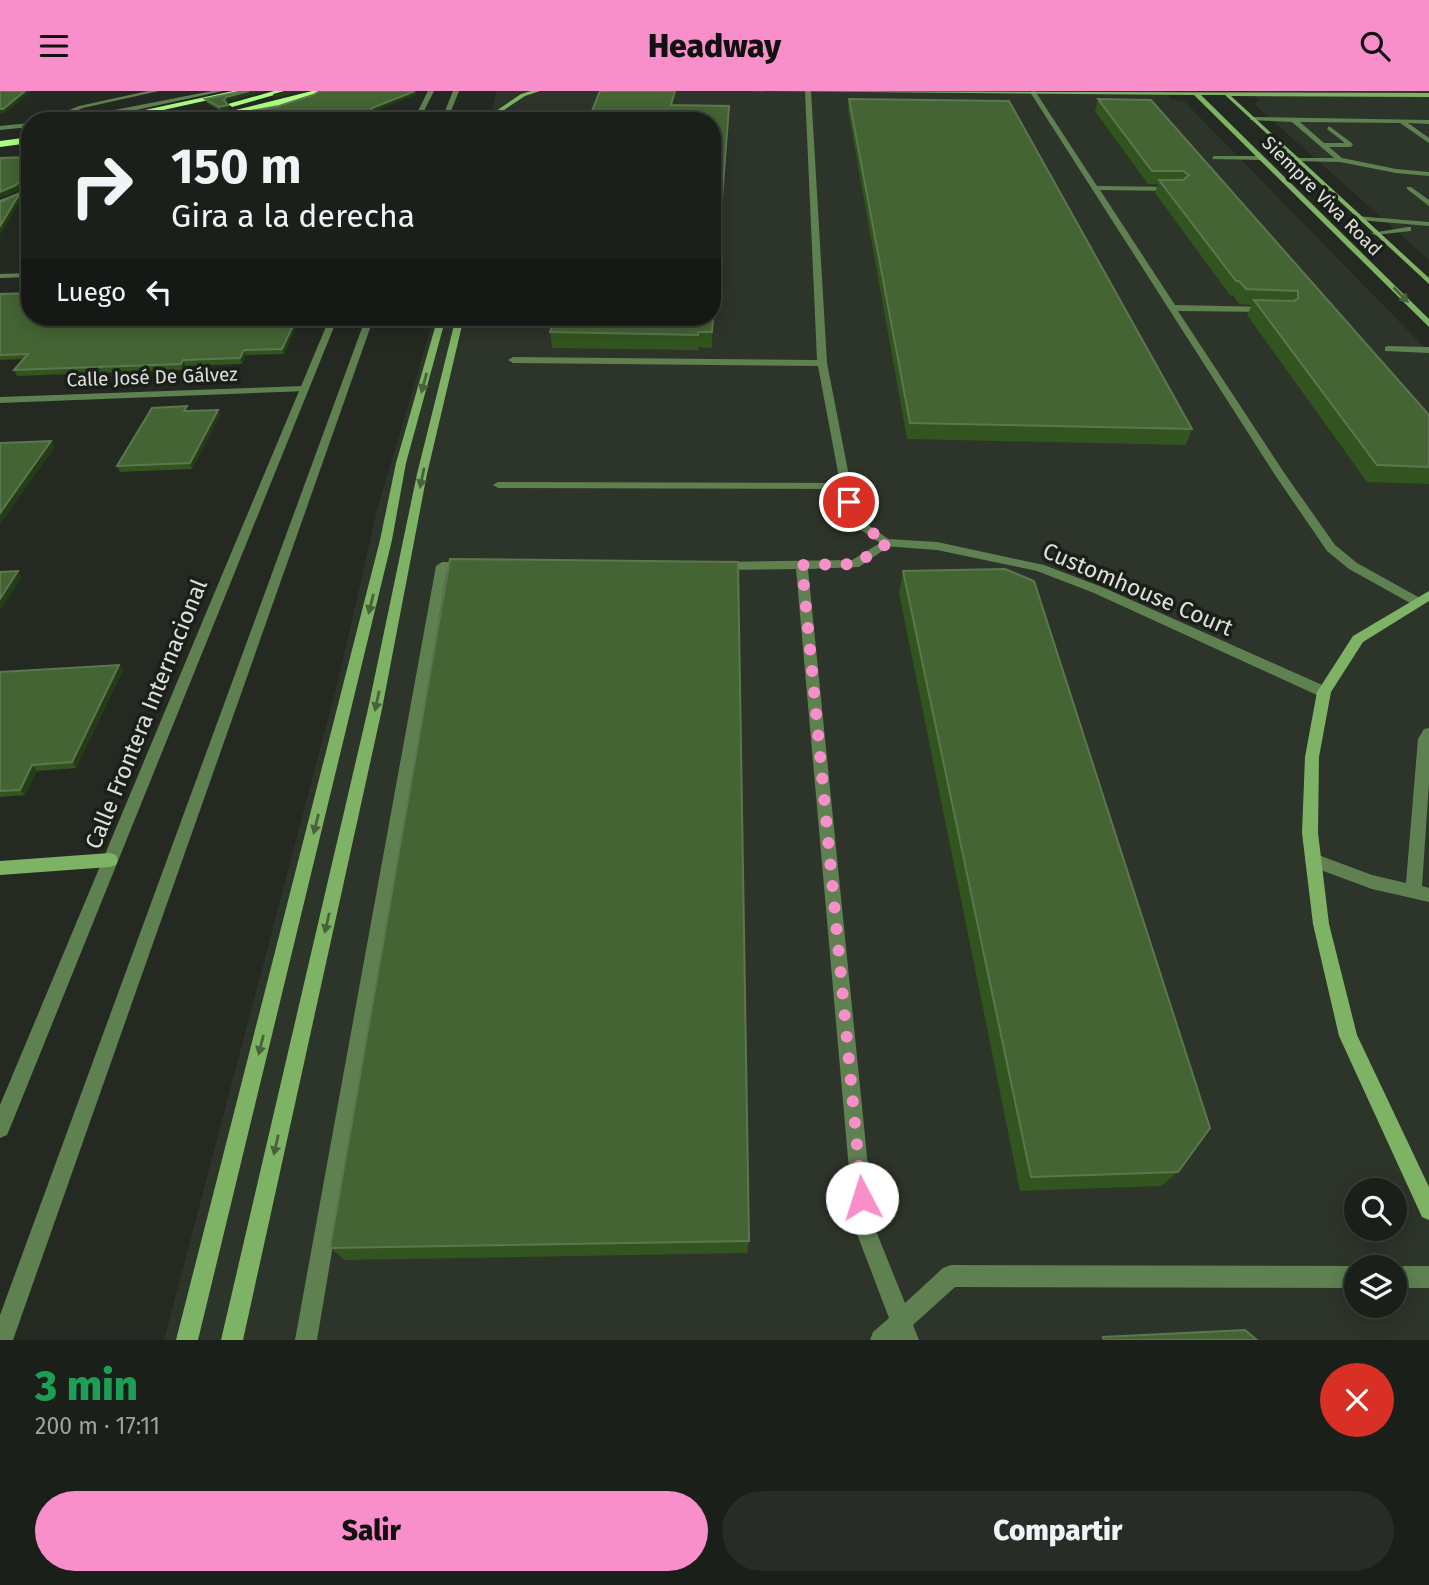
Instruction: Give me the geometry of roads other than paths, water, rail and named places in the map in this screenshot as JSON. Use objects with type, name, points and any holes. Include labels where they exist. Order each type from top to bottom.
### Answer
[{"type":"highway","points":[[142,112],[246,91]]},
{"type":"highway","points":[[191,112],[284,91]]},
{"type":"highway","points":[[240,112],[321,91]]},
{"type":"highway","points":[[0,134],[21,130]]},
{"type":"highway","points":[[0,144],[21,141]]},
{"type":"main road","points":[[511,111],[516,91]]},
{"type":"main road","points":[[499,111],[513,101],[537,91]]},
{"type":"main road","points":[[754,91],[1429,95]]},
{"type":"main road","name":"Siempre Viva Road","points":[[1194,92],[1429,324]]},
{"type":"main road","name":"Siempre Viva Road","points":[[1224,92],[1429,282]]},
{"type":"main road","points":[[499,111],[504,97]]},
{"type":"main road","points":[[187,1340],[383,554],[401,463],[439,326]]},
{"type":"main road","points":[[232,1340],[375,709],[422,474],[458,326]]},
{"type":"main road","points":[[1422,598],[1358,639],[1324,692],[1312,757],[1310,833],[1321,924],[1348,1035],[1429,1210]]},
{"type":"main road","points":[[0,868],[110,860]]},
{"type":"street","points":[[71,112],[81,107],[156,91]]},
{"type":"street","points":[[109,112],[220,91]]},
{"type":"street","points":[[420,112],[431,91]]},
{"type":"street","points":[[707,566],[855,564],[888,543],[852,519],[822,363],[808,91]]},
{"type":"street","points":[[1033,92],[1280,475],[1331,548],[1353,566],[1422,598]]},
{"type":"street","points":[[448,112],[457,93]]},
{"type":"street","points":[[1252,119],[1429,123]]},
{"type":"street","points":[[1294,120],[1340,160]]},
{"type":"street","points":[[1402,122],[1429,141]]},
{"type":"street","points":[[0,128],[21,128]]},
{"type":"street","points":[[1322,145],[1351,145],[1329,128]]},
{"type":"street","points":[[1214,158],[1261,158]]},
{"type":"street","points":[[1296,160],[1340,160],[1396,171],[1429,174]]},
{"type":"street","points":[[1095,188],[1179,189]]},
{"type":"street","points":[[1409,188],[1429,204]]},
{"type":"street","points":[[0,204],[21,193]]},
{"type":"street","points":[[1359,218],[1429,226]]},
{"type":"street","points":[[1375,233],[1429,226]]},
{"type":"street","points":[[0,276],[21,275]]},
{"type":"street","points":[[1172,308],[1273,310]]},
{"type":"street","name":"Calle Frontera Internacional","points":[[0,1128],[330,326]]},
{"type":"street","points":[[2,1340],[367,326]]},
{"type":"street","points":[[1388,349],[1429,349]]},
{"type":"street","points":[[513,360],[822,363]]},
{"type":"street","name":"Calle José De Gálvez","points":[[0,400],[304,389]]},
{"type":"street","points":[[498,485],[846,486]]},
{"type":"street","name":"Customhouse Court","points":[[888,543],[937,546],[1040,568],[1098,590],[1324,692]]},
{"type":"street","points":[[802,565],[864,1226],[904,1331]]},
{"type":"street","points":[[306,1340],[442,566],[486,566]]},
{"type":"street","points":[[1313,860],[1373,882],[1421,893],[1425,739],[1429,733]]},
{"type":"street","points":[[881,1340],[904,1331],[951,1276],[1344,1277]]},
{"type":"street","points":[[1407,1277],[1429,1277]]}]
